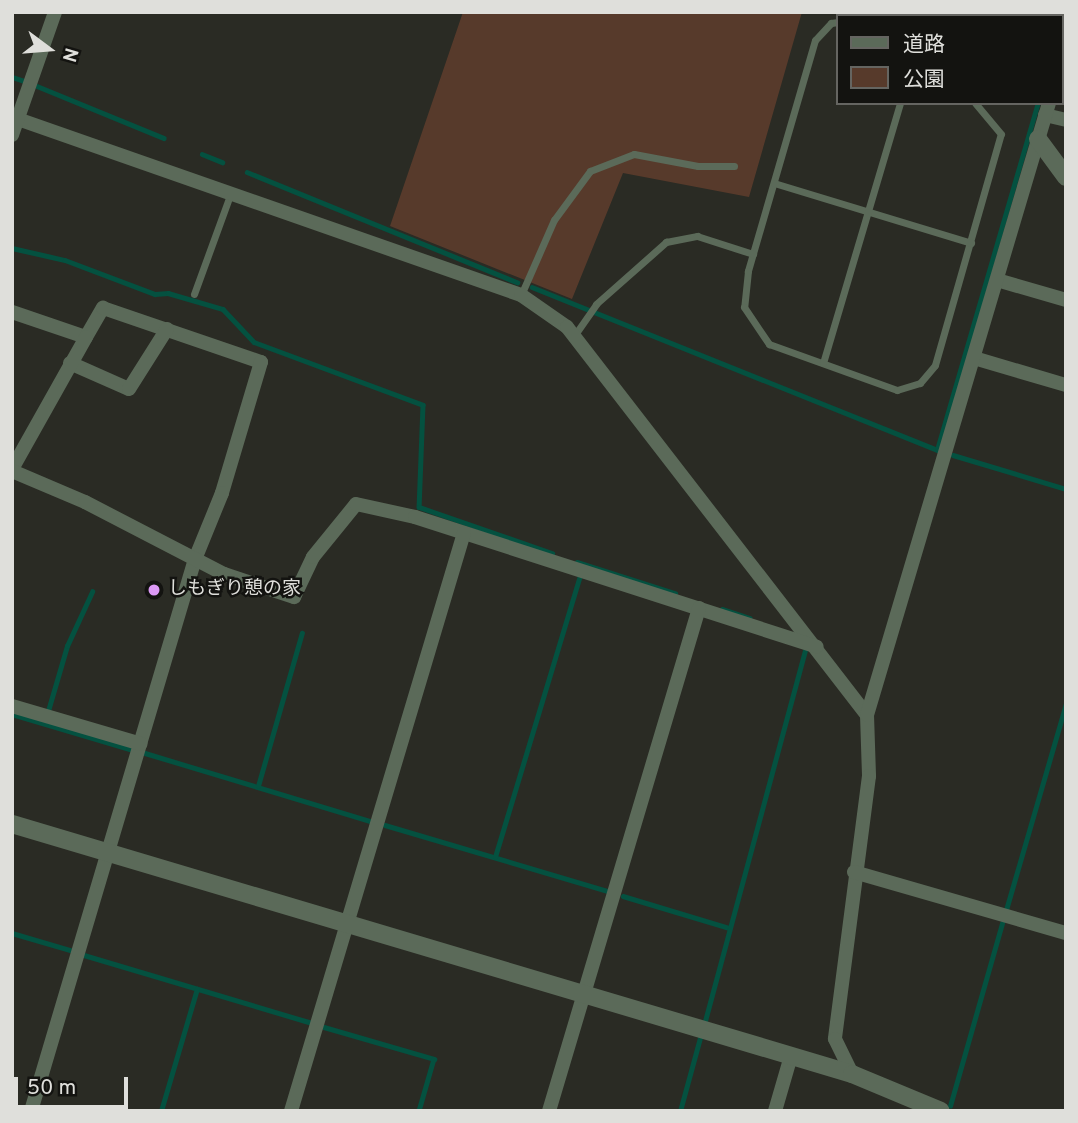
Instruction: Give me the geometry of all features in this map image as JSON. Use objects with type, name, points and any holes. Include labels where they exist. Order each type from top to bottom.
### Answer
[{"type":"street","points":[[12,135],[15,118],[55,12]]},
{"type":"street","points":[[852,1074],[844,1065],[835,1039],[869,776],[867,715],[1047,109],[1066,120]]},
{"type":"street","points":[[15,118],[521,295],[574,336],[818,648],[867,715]]},
{"type":"street","points":[[1038,139],[1066,177]]},
{"type":"street","points":[[997,280],[1066,300]]},
{"type":"street","points":[[31,1111],[195,559],[222,493],[261,362],[103,309],[70,363],[12,470],[85,502],[195,559],[294,597],[313,556],[356,504],[464,533],[818,648]]},
{"type":"street","points":[[12,312],[86,337]]},
{"type":"street","points":[[70,363],[129,389],[167,329]]},
{"type":"street","points":[[974,358],[1066,385]]},
{"type":"street","points":[[291,1111],[464,533]]},
{"type":"street","points":[[549,1111],[699,608]]},
{"type":"street","points":[[12,706],[141,744]]},
{"type":"street","points":[[12,824],[852,1074],[940,1111]]},
{"type":"street","points":[[855,872],[1066,933]]},
{"type":"street","points":[[775,1111],[791,1056]]},
{"type":"lane","points":[[836,22],[831,23],[815,40],[753,254],[744,307],[751,322],[769,344],[897,390],[919,383],[935,365],[1001,134],[977,105]]},
{"type":"lane","points":[[823,363],[899,105]]},
{"type":"lane","points":[[521,295],[554,220],[590,171],[634,154],[698,166],[734,166]]},
{"type":"lane","points":[[774,183],[971,243]]},
{"type":"lane","points":[[194,294],[230,195]]},
{"type":"lane","points":[[574,336],[596,304],[666,242],[697,236],[753,254]]},
{"type":"green space","points":[[463,12],[802,12],[749,197],[623,173],[572,299],[390,226]]},
{"type":"waterway","points":[[1025,12],[1029,14]]},
{"type":"waterway","points":[[12,77],[24,81]]},
{"type":"waterway","points":[[37,86],[164,138]]},
{"type":"waterway","points":[[532,287],[937,450],[1037,105]]},
{"type":"waterway","points":[[202,154],[222,162]]},
{"type":"waterway","points":[[247,172],[517,282]]},
{"type":"waterway","points":[[12,248],[65,260],[155,294],[168,293],[223,309],[254,342],[423,405],[419,507],[552,553]]},
{"type":"waterway","points":[[953,455],[1066,489]]},
{"type":"waterway","points":[[577,562],[675,593]]},
{"type":"waterway","points":[[495,857],[580,576]]},
{"type":"waterway","points":[[48,711],[67,646],[92,592]]},
{"type":"waterway","points":[[722,609],[750,618]]},
{"type":"waterway","points":[[258,786],[302,633]]},
{"type":"waterway","points":[[705,1021],[805,651]]},
{"type":"waterway","points":[[1006,910],[1066,703]]},
{"type":"waterway","points":[[12,714],[133,750]]},
{"type":"waterway","points":[[145,753],[370,821]]},
{"type":"waterway","points":[[385,825],[608,891]]},
{"type":"waterway","points":[[623,896],[729,928]]},
{"type":"waterway","points":[[950,1106],[1002,923]]},
{"type":"waterway","points":[[12,933],[73,951]]},
{"type":"waterway","points":[[84,955],[309,1022]]},
{"type":"waterway","points":[[161,1111],[197,989]]},
{"type":"waterway","points":[[324,1027],[434,1059],[419,1111]]},
{"type":"waterway","points":[[680,1111],[700,1038]]},
{"type":"place","name":"しもぎり憩の家","points":[[154,590]]}]
